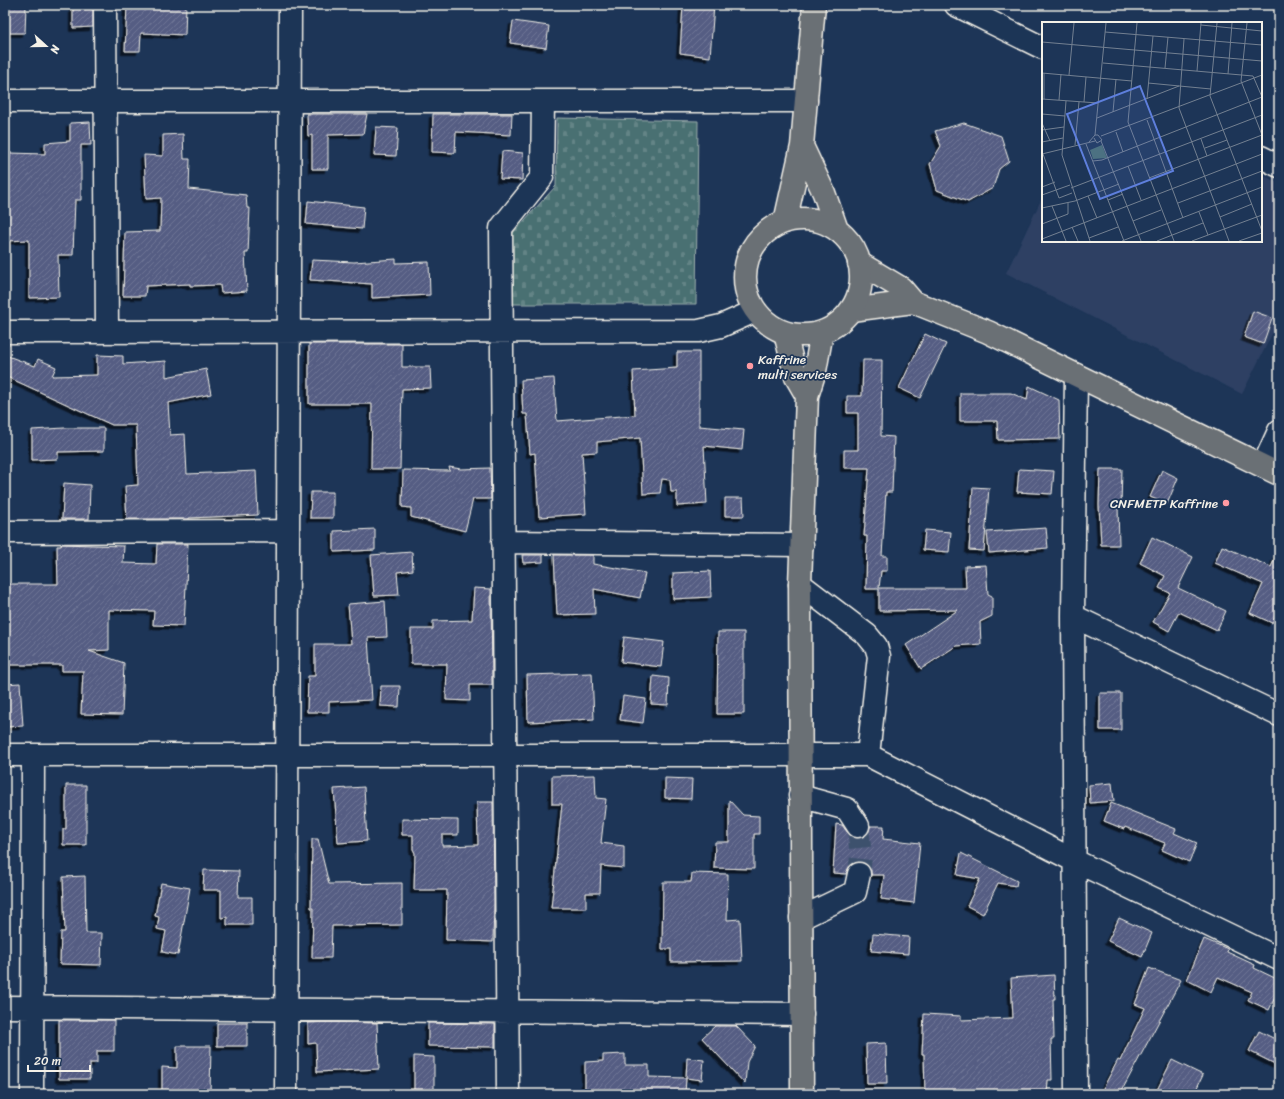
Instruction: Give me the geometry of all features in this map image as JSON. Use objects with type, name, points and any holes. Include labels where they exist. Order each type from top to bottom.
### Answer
[{"type":"main road","points":[[785,222],[802,146],[814,5]]},
{"type":"main road","points":[[802,146],[824,193],[836,230]]},
{"type":"main road","points":[[803,219],[820,222],[836,230],[851,244],[859,263],[861,279],[858,295],[851,310],[838,324],[822,332],[804,336],[786,333],[769,325],[755,311],[748,295],[745,277],[748,260],[756,244],[768,231],[785,222],[803,219]]},
{"type":"main road","points":[[859,263],[901,288],[913,302],[988,332],[1271,470]]},
{"type":"main road","points":[[851,310],[913,302]]},
{"type":"main road","points":[[802,1094],[800,584],[807,396],[820,351],[822,332]]},
{"type":"main road","points":[[786,333],[796,377],[807,396]]},
{"type":"street","points":[[105,5],[107,332]]},
{"type":"street","points":[[286,1094],[290,5]]},
{"type":"street","points":[[956,5],[1042,48]]},
{"type":"street","points":[[5,101],[806,101]]},
{"type":"street","points":[[508,1094],[501,228],[542,177],[542,101]]},
{"type":"street","points":[[1262,158],[1279,166]]},
{"type":"street","points":[[5,332],[700,331],[721,326],[755,311]]},
{"type":"street","points":[[1076,375],[1073,616],[1076,1094]]},
{"type":"street","points":[[1271,470],[1279,431]]},
{"type":"street","points":[[5,532],[288,530]]},
{"type":"street","points":[[503,542],[802,544]]},
{"type":"street","points":[[800,584],[867,636],[876,646],[879,656],[868,755]]},
{"type":"street","points":[[1073,616],[1279,715]]},
{"type":"street","points":[[5,755],[868,755],[1075,861],[1279,960]]},
{"type":"street","points":[[32,1094],[33,755]]},
{"type":"street","points":[[800,796],[847,809],[858,826]]},
{"type":"street","points":[[801,918],[855,892],[859,874]]},
{"type":"street","points":[[5,1007],[802,1014]]},
{"type":"shaded area","points":[[1262,175],[1279,184],[1279,320],[1242,394],[1006,273],[1042,198],[1042,242],[1262,242]]},
{"type":"green space","points":[[557,118],[698,121],[696,304],[510,304],[511,235],[556,186]]},
{"type":"building","points":[[8,5],[26,5],[25,33],[6,33]]},
{"type":"building","points":[[73,5],[93,5],[93,27],[73,28]]},
{"type":"building","points":[[127,5],[186,5],[185,35],[141,33],[140,51],[125,51]]},
{"type":"building","points":[[683,5],[714,5],[710,57],[680,53]]},
{"type":"building","points":[[513,21],[549,26],[546,48],[510,43]]},
{"type":"building","points":[[307,114],[367,114],[363,134],[328,135],[328,169],[312,169],[312,135],[308,136]]},
{"type":"building","points":[[433,114],[512,114],[511,135],[456,132],[455,153],[432,152]]},
{"type":"building","points":[[90,122],[91,145],[81,145],[81,200],[75,200],[73,255],[58,255],[59,297],[29,298],[29,240],[5,241],[5,206],[7,206],[10,153],[45,154],[45,143],[70,141],[70,123]]},
{"type":"building","points":[[964,123],[1001,136],[1009,161],[999,169],[993,188],[968,202],[937,190],[930,164],[941,146],[935,131]]},
{"type":"building","points":[[376,127],[398,128],[396,156],[374,155]]},
{"type":"building","points":[[183,134],[184,159],[190,159],[189,189],[246,195],[247,208],[250,208],[248,253],[245,253],[247,291],[221,293],[220,285],[190,286],[190,284],[146,286],[145,296],[123,296],[125,232],[160,231],[161,198],[146,199],[144,155],[163,156],[163,135]]},
{"type":"building","points":[[502,151],[523,153],[522,180],[500,179]]},
{"type":"building","points":[[308,201],[364,207],[362,229],[306,224]]},
{"type":"building","points":[[396,259],[396,263],[429,262],[430,295],[372,298],[372,284],[310,280],[312,260],[354,262]]},
{"type":"building","points":[[1253,311],[1272,318],[1263,344],[1244,337]]},
{"type":"building","points":[[925,334],[946,344],[920,398],[899,388]]},
{"type":"building","points":[[309,344],[402,344],[402,367],[430,367],[431,388],[402,389],[400,469],[371,469],[372,404],[309,404]]},
{"type":"building","points":[[677,352],[699,352],[699,426],[744,430],[742,450],[704,446],[707,504],[677,506],[677,492],[671,492],[670,480],[662,479],[660,493],[643,494],[640,438],[597,442],[597,452],[582,453],[586,514],[539,517],[535,453],[530,454],[527,414],[523,414],[521,380],[554,378],[557,421],[635,415],[633,371],[677,368]]},
{"type":"building","points":[[5,355],[35,366],[38,359],[56,367],[52,376],[97,375],[97,355],[123,356],[123,364],[166,361],[166,377],[206,369],[211,394],[168,403],[170,435],[185,434],[187,474],[256,471],[258,515],[189,519],[127,519],[125,486],[138,485],[136,425],[112,425],[5,376]]},
{"type":"building","points":[[863,360],[882,360],[881,436],[894,437],[892,492],[886,492],[882,556],[887,556],[887,571],[881,571],[879,588],[966,588],[965,566],[986,565],[988,594],[992,596],[992,616],[980,622],[981,644],[956,646],[921,669],[906,645],[958,610],[879,611],[879,589],[866,589],[867,536],[864,536],[869,468],[844,468],[844,450],[858,450],[858,413],[847,413],[847,396],[862,396]]},
{"type":"building","points":[[1029,386],[1059,400],[1060,439],[998,440],[997,421],[960,421],[960,393],[1011,393],[1027,400]]},
{"type":"building","points":[[104,428],[104,451],[58,452],[58,459],[32,460],[32,430]]},
{"type":"building","points":[[449,467],[461,469],[490,468],[491,499],[473,499],[465,531],[411,517],[411,508],[402,507],[403,470],[450,471]]},
{"type":"building","points":[[1019,469],[1054,471],[1052,494],[1017,492]]},
{"type":"building","points":[[1100,469],[1122,469],[1121,506],[1118,506],[1119,545],[1101,545],[1099,505]]},
{"type":"building","points":[[1162,470],[1178,478],[1167,504],[1150,497]]},
{"type":"building","points":[[64,483],[90,485],[89,519],[62,519]]},
{"type":"building","points":[[973,487],[989,488],[984,551],[969,550]]},
{"type":"building","points":[[311,492],[333,492],[333,518],[310,518]]},
{"type":"building","points":[[725,498],[743,498],[744,516],[725,516]]},
{"type":"building","points":[[1046,528],[1048,548],[989,553],[987,532]]},
{"type":"building","points":[[375,529],[375,550],[334,552],[334,531]]},
{"type":"building","points":[[925,530],[951,532],[949,552],[923,550]]},
{"type":"building","points":[[1152,537],[1193,557],[1178,588],[1226,611],[1217,630],[1179,612],[1169,631],[1153,622],[1170,593],[1159,588],[1165,576],[1140,563]]},
{"type":"building","points":[[61,544],[124,546],[123,563],[156,564],[157,544],[188,544],[184,626],[153,625],[154,611],[109,610],[109,650],[89,651],[124,663],[122,715],[81,714],[83,671],[62,671],[62,665],[5,665],[5,584],[58,584],[57,546],[61,546]]},
{"type":"building","points":[[1222,546],[1271,567],[1279,550],[1279,609],[1272,623],[1250,613],[1263,584],[1215,563]]},
{"type":"building","points":[[412,552],[413,570],[397,572],[399,595],[374,596],[371,555]]},
{"type":"building","points":[[522,555],[543,555],[543,562],[523,563]]},
{"type":"building","points":[[554,555],[593,555],[593,564],[645,573],[640,598],[594,589],[595,614],[557,615]]},
{"type":"building","points":[[710,571],[711,597],[673,599],[673,573]]},
{"type":"building","points":[[474,588],[491,589],[492,685],[470,685],[470,701],[446,700],[447,664],[411,664],[411,629],[433,629],[433,621],[472,620]]},
{"type":"building","points":[[385,601],[387,637],[368,638],[372,700],[329,702],[329,712],[307,712],[308,676],[315,676],[315,644],[351,644],[348,604]]},
{"type":"building","points":[[718,632],[744,632],[744,714],[717,714]]},
{"type":"building","points":[[624,637],[664,642],[661,667],[621,662]]},
{"type":"building","points":[[592,673],[594,719],[528,722],[527,675]]},
{"type":"building","points":[[653,676],[669,678],[668,705],[651,704]]},
{"type":"building","points":[[20,683],[23,726],[5,727],[5,684]]},
{"type":"building","points":[[381,686],[400,686],[399,707],[380,706]]},
{"type":"building","points":[[1100,693],[1121,693],[1121,730],[1100,730]]},
{"type":"building","points":[[623,696],[646,699],[643,723],[620,720]]},
{"type":"building","points":[[595,775],[596,798],[606,799],[601,843],[624,846],[624,868],[601,866],[600,893],[586,893],[586,908],[551,908],[562,804],[552,804],[552,776]]},
{"type":"building","points":[[665,778],[692,779],[691,799],[665,798]]},
{"type":"building","points":[[1112,783],[1114,801],[1090,803],[1089,785]]},
{"type":"building","points":[[66,785],[86,785],[86,845],[63,845],[63,829],[66,829]]},
{"type":"building","points":[[364,787],[367,841],[338,843],[334,789]]},
{"type":"building","points":[[729,800],[743,815],[759,816],[759,834],[754,834],[754,869],[714,868],[715,842],[729,842]]},
{"type":"building","points":[[477,802],[493,802],[493,942],[446,940],[447,890],[414,890],[415,853],[413,849],[413,835],[402,835],[402,819],[458,820],[458,835],[442,835],[442,846],[478,845]]},
{"type":"building","points":[[1111,803],[1176,829],[1174,833],[1197,843],[1189,862],[1162,850],[1165,843],[1125,827],[1124,829],[1104,821]]},
{"type":"building","points":[[836,824],[842,825],[853,837],[864,837],[869,832],[870,826],[884,826],[883,839],[920,843],[914,903],[881,899],[884,875],[871,875],[871,870],[868,865],[862,862],[856,862],[850,865],[846,874],[833,873]]},
{"type":"building","points":[[312,839],[318,839],[329,884],[402,883],[402,925],[332,926],[331,958],[312,958]]},
{"type":"building","points":[[961,853],[1017,881],[1016,886],[998,883],[983,914],[967,906],[980,879],[957,875]]},
{"type":"building","points":[[204,870],[239,871],[238,897],[252,897],[252,925],[227,925],[227,917],[221,918],[221,890],[203,890]]},
{"type":"building","points":[[692,873],[728,874],[727,920],[740,919],[742,961],[671,962],[671,949],[662,949],[663,882],[691,882]]},
{"type":"building","points":[[85,876],[86,933],[102,933],[101,965],[60,964],[61,932],[65,932],[63,877]]},
{"type":"building","points":[[161,883],[190,888],[178,955],[162,952],[166,931],[157,929],[159,917],[155,916]]},
{"type":"building","points":[[1119,918],[1152,933],[1142,957],[1108,941]]},
{"type":"building","points":[[873,934],[909,937],[908,954],[871,951]]},
{"type":"building","points":[[1204,939],[1228,949],[1227,952],[1255,965],[1254,968],[1279,980],[1279,989],[1269,1010],[1248,1000],[1252,992],[1218,977],[1211,992],[1187,980]]},
{"type":"building","points":[[1149,968],[1181,980],[1120,1094],[1100,1094],[1118,1060],[1120,1061],[1145,1008],[1135,1004]]},
{"type":"building","points":[[1054,975],[1054,1039],[1051,1039],[1052,1080],[1048,1080],[1047,1094],[925,1094],[924,1054],[922,1054],[924,1014],[961,1016],[961,1020],[1013,1018],[1011,978]]},
{"type":"building","points":[[59,1020],[114,1020],[114,1051],[97,1051],[97,1063],[90,1063],[90,1079],[59,1079]]},
{"type":"building","points":[[217,1023],[247,1023],[247,1046],[217,1046]]},
{"type":"building","points":[[308,1023],[377,1023],[379,1069],[317,1072],[316,1043],[308,1044]]},
{"type":"building","points":[[428,1023],[495,1024],[495,1047],[428,1046]]},
{"type":"building","points":[[715,1026],[736,1026],[755,1046],[747,1062],[745,1084],[702,1038]]},
{"type":"building","points":[[1259,1031],[1279,1041],[1279,1066],[1249,1051]]},
{"type":"building","points":[[886,1043],[887,1084],[867,1084],[866,1044]]},
{"type":"building","points":[[177,1046],[211,1046],[210,1094],[162,1094],[162,1067],[177,1068]]},
{"type":"building","points":[[625,1054],[625,1065],[649,1065],[649,1077],[686,1078],[685,1094],[585,1094],[585,1062],[603,1061],[603,1055]]},
{"type":"building","points":[[414,1056],[434,1057],[434,1094],[414,1094]]},
{"type":"building","points":[[687,1058],[704,1060],[702,1080],[686,1078]]},
{"type":"building","points":[[1172,1060],[1203,1075],[1194,1094],[1155,1094]]},
{"type":"tunnel","points":[[858,826],[861,857],[859,874]]},
{"type":"place","name":"Kaffrine multi services","points":[[750,366]]},
{"type":"place","name":"CNFMETP Kaffrine","points":[[1226,503]]}]
